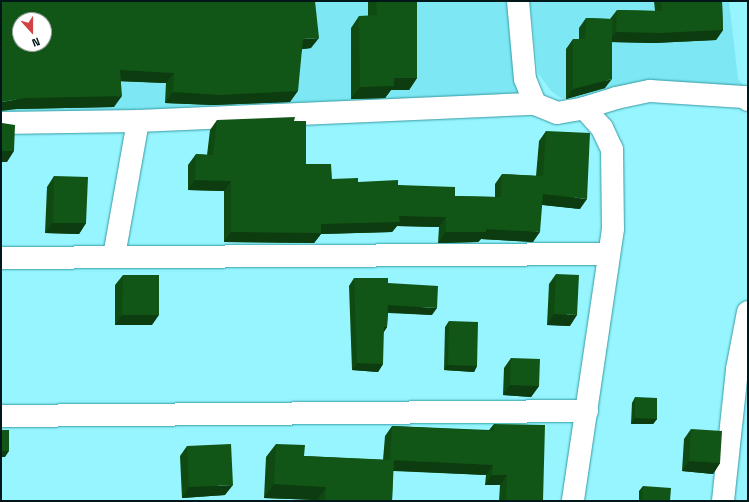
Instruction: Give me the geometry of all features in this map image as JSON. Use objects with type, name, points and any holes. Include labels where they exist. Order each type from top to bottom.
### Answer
[{"type":"street","points":[[518,1],[524,79],[535,104]]},
{"type":"street","points":[[1,122],[138,121],[535,104],[557,113],[584,108],[616,98],[650,91],[744,98],[748,100]]},
{"type":"street","points":[[574,501],[613,230],[612,149],[602,128],[584,108]]},
{"type":"street","points":[[114,256],[138,121]]},
{"type":"street","points":[[1,258],[114,256],[609,254]]},
{"type":"street","points":[[723,501],[737,368],[748,312]]},
{"type":"street","points":[[1,416],[588,411]]},
{"type":"shaded area","points":[[1,1],[512,1],[519,89],[512,98],[1,115]]},
{"type":"shaded area","points":[[530,1],[729,1],[738,79],[748,91],[668,85],[618,86],[577,99],[561,98],[551,91],[538,73]]},
{"type":"building","points":[[1,1],[315,1],[319,38],[303,39],[298,91],[220,95],[173,92],[174,73],[120,70],[122,96],[25,98],[1,103]]},
{"type":"building","points":[[376,1],[417,1],[417,78],[394,78],[394,86],[360,87],[359,16],[377,15]]},
{"type":"building","points":[[661,1],[722,1],[723,30],[660,33],[616,32],[617,10],[662,11]]},
{"type":"building","points":[[586,18],[612,19],[612,79],[573,89],[573,39],[585,39]]},
{"type":"building","points":[[295,117],[294,121],[306,121],[306,164],[331,164],[332,179],[358,178],[358,182],[398,180],[398,185],[455,187],[455,196],[501,197],[502,174],[543,176],[546,131],[590,133],[587,199],[543,194],[540,232],[486,229],[486,232],[446,232],[446,217],[399,216],[400,222],[321,224],[321,233],[231,232],[231,181],[195,180],[196,154],[213,155],[217,120]]},
{"type":"building","points":[[1,122],[15,125],[14,151],[1,151]]},
{"type":"building","points":[[54,176],[88,177],[86,223],[53,223]]},
{"type":"building","points":[[556,274],[579,275],[577,315],[554,314]]},
{"type":"building","points":[[123,275],[159,275],[159,315],[122,315]]},
{"type":"building","points":[[354,278],[388,278],[388,283],[438,286],[437,308],[388,305],[387,327],[384,327],[383,364],[357,363]]},
{"type":"building","points":[[449,321],[478,322],[477,366],[448,365]]},
{"type":"building","points":[[511,358],[540,359],[539,386],[510,385]]},
{"type":"building","points":[[635,397],[657,398],[657,419],[635,418]]},
{"type":"building","points":[[494,424],[545,425],[543,501],[506,501],[507,475],[492,475],[493,465],[390,460],[392,426],[494,431]]},
{"type":"building","points":[[691,429],[722,431],[720,463],[689,461]]},
{"type":"building","points":[[1,430],[9,430],[9,451],[1,451]]},
{"type":"building","points":[[231,444],[233,485],[189,487],[187,446]]},
{"type":"building","points":[[276,444],[305,445],[304,456],[394,460],[392,501],[325,501],[326,487],[274,484]]},
{"type":"building","points":[[643,486],[671,488],[670,501],[642,501]]}]
